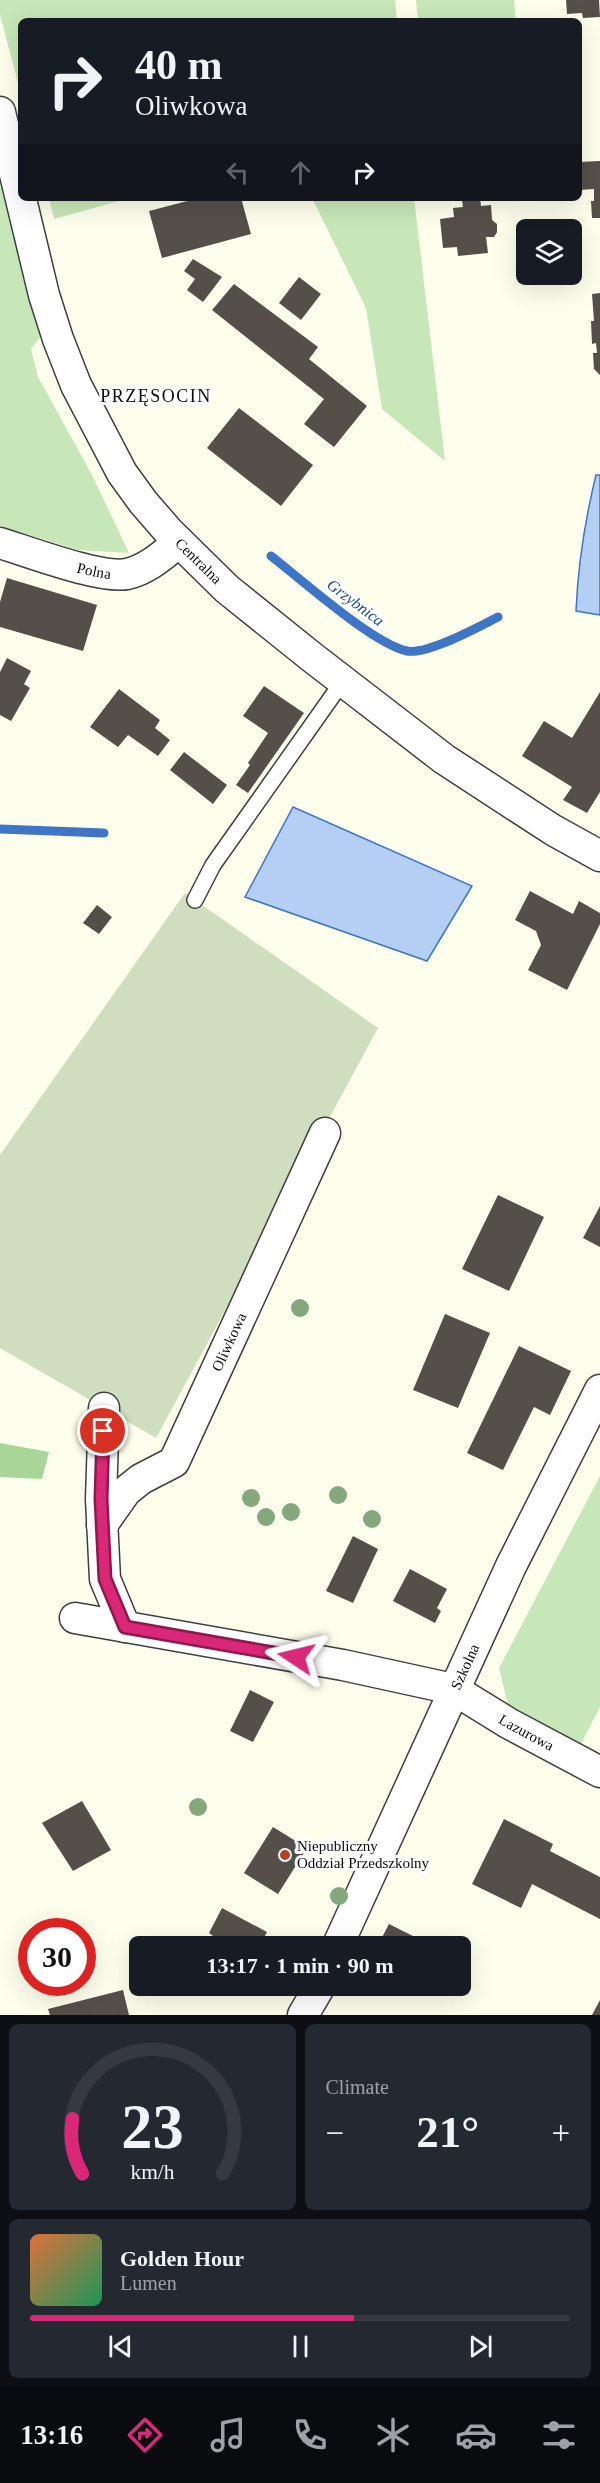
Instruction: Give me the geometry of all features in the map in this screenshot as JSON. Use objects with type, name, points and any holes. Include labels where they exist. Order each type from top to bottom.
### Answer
[{"type":"street","name":"Centralna","points":[[0,112],[18,187]]},
{"type":"street","name":"Centralna","points":[[21,201],[44,295],[76,386],[122,473],[143,502],[227,590],[343,681],[444,759],[553,830],[600,856]]},
{"type":"street","name":"Polna","points":[[0,543],[106,575],[128,574],[153,563],[179,542]]},
{"type":"street","name":"Oliwkowa","points":[[102,1525],[126,1491],[174,1461],[325,1133]]},
{"type":"street","name":"Szkolna","points":[[342,1936],[511,1566],[600,1390]]},
{"type":"street","points":[[104,1408],[102,1525],[105,1579],[125,1627]]},
{"type":"street","points":[[75,1618],[343,1665],[453,1689]]},
{"type":"street","name":"Lazurowa","points":[[453,1689],[508,1723],[600,1772]]},
{"type":"street","points":[[303,2015],[314,1996]]},
{"type":"lane","points":[[195,900],[213,866],[343,681]]},
{"type":"green space","points":[[0,0],[395,0],[397,18],[18,18],[18,83],[0,15]]},
{"type":"green space","points":[[416,0],[514,0],[516,18],[418,18]]},
{"type":"green space","points":[[0,184],[41,336],[31,349],[38,377],[92,475],[129,553],[78,550],[0,526]]},
{"type":"green space","points":[[50,201],[119,201],[54,219]]},
{"type":"green space","points":[[313,201],[414,201],[445,461],[382,409],[366,308]]},
{"type":"green space","points":[[185,893],[378,1028],[156,1438],[0,1348],[0,1155]]},
{"type":"green space","points":[[0,1443],[49,1452],[42,1479],[0,1477]]},
{"type":"green space","points":[[600,1476],[600,1707],[581,1744],[508,1704],[499,1668]]},
{"type":"water","points":[[596,475],[600,475],[600,615],[576,611],[583,542]]},
{"type":"water","points":[[293,807],[472,886],[427,961],[245,897]]},
{"type":"building","points":[[566,0],[599,0],[600,17],[583,18],[582,13],[567,14]]},
{"type":"building","points":[[600,161],[600,218],[592,218],[591,201],[594,201],[594,189],[582,190],[582,162]]},
{"type":"building","points":[[187,201],[242,201],[251,234],[162,258],[149,211]]},
{"type":"building","points":[[462,201],[480,201],[481,206],[491,205],[492,220],[497,224],[497,232],[494,237],[486,237],[488,253],[458,256],[457,247],[443,248],[440,219],[454,217],[453,208],[463,207]]},
{"type":"building","points":[[193,259],[222,277],[203,302],[187,290],[195,279],[184,271]]},
{"type":"building","points":[[299,277],[321,294],[301,320],[279,303]]},
{"type":"building","points":[[234,284],[318,347],[309,359],[367,406],[334,447],[304,424],[324,399],[212,310]]},
{"type":"building","points":[[600,293],[600,375],[594,369],[593,353],[597,353],[596,343],[592,344],[591,321],[594,321],[592,294]]},
{"type":"building","points":[[239,408],[313,465],[281,506],[207,448]]},
{"type":"building","points":[[7,578],[97,605],[83,651],[0,627],[0,602]]},
{"type":"building","points":[[7,658],[31,671],[24,684],[30,688],[11,721],[0,715],[0,672]]},
{"type":"building","points":[[264,686],[304,713],[248,793],[236,785],[268,733],[243,716]]},
{"type":"building","points":[[119,689],[160,720],[155,728],[170,740],[158,756],[128,735],[118,747],[90,727]]},
{"type":"building","points":[[600,692],[600,792],[587,813],[563,800],[572,787],[522,756],[544,721],[572,738]]},
{"type":"building","points":[[184,752],[227,785],[213,804],[170,770]]},
{"type":"building","points":[[530,891],[573,914],[579,901],[600,913],[600,924],[567,990],[528,970],[541,945],[536,931],[515,920]]},
{"type":"building","points":[[97,905],[112,917],[99,934],[83,923]]},
{"type":"building","points":[[498,1195],[544,1217],[509,1291],[462,1269]]},
{"type":"building","points":[[600,1206],[600,1247],[583,1238]]},
{"type":"building","points":[[445,1314],[490,1333],[458,1408],[413,1390]]},
{"type":"building","points":[[519,1346],[571,1371],[550,1415],[534,1407],[503,1470],[467,1453]]},
{"type":"building","points":[[353,1536],[378,1549],[353,1603],[326,1591]]},
{"type":"building","points":[[410,1569],[447,1589],[437,1608],[441,1611],[435,1623],[393,1601]]},
{"type":"building","points":[[250,1690],[274,1702],[253,1742],[230,1731]]},
{"type":"building","points":[[82,1801],[111,1850],[73,1871],[42,1823]]},
{"type":"building","points":[[504,1819],[553,1844],[550,1851],[600,1877],[600,1919],[532,1884],[521,1908],[472,1884]]},
{"type":"building","points":[[273,1827],[307,1848],[278,1894],[244,1873]]},
{"type":"building","points":[[222,1908],[267,1932],[265,1936],[213,1936],[209,1933]]},
{"type":"building","points":[[389,1924],[413,1936],[383,1936]]},
{"type":"building","points":[[123,1990],[129,2015],[50,2015],[48,2009]]},
{"type":"building","points":[[600,2000],[600,2015],[592,2015]]},
{"type":"waterway","name":"Grzybnica","points":[[271,556],[357,624],[392,646],[407,651],[439,645],[498,617]]},
{"type":"waterway","name":"Grzybnica","points":[[0,829],[104,833]]},
{"type":"place","name":"Niepubliczny Oddział Przedszkolny","points":[[285,1855]]},
{"type":"district","name":"PRZĘSOCIN","points":[[156,396]]},
{"type":"route","points":[[103,1431],[101,1499],[105,1579],[125,1627],[296,1657]]}]
